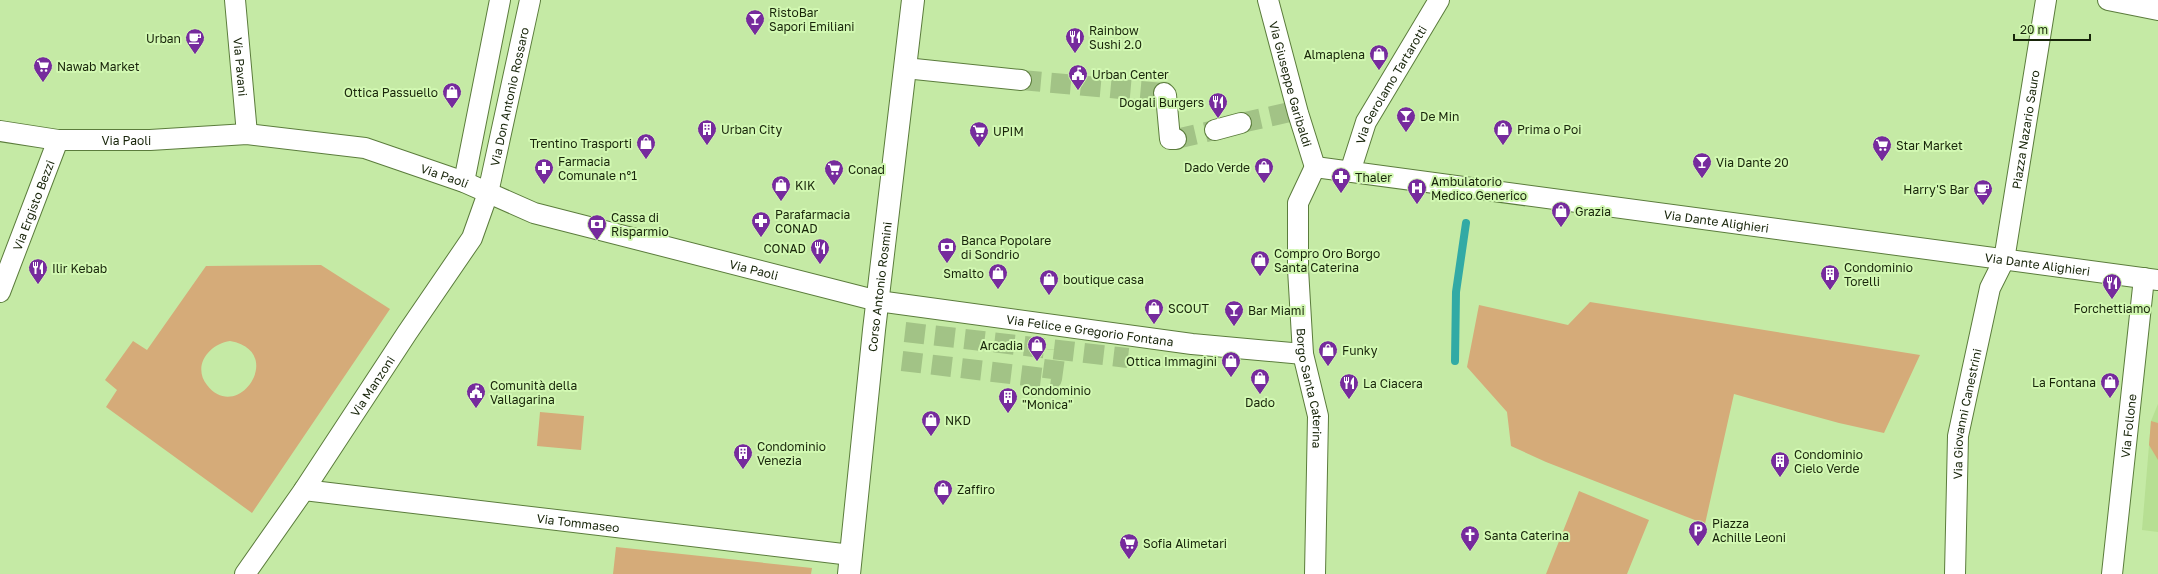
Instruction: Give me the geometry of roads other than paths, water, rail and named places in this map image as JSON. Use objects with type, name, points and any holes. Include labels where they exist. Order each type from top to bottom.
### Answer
[{"type":"main road","name":"Corso Antonio Rosmini","points":[[850,565],[878,301],[913,0]]},
{"type":"street","name":"Via Pavani","points":[[235,0],[247,134]]},
{"type":"street","points":[[464,182],[500,0]]},
{"type":"street","name":"Via Don Antonio Rossaro","points":[[488,193],[530,0]]},
{"type":"street","name":"Via Giuseppe Garibaldi","points":[[1268,0],[1294,112],[1315,167]]},
{"type":"street","name":"Via Gerolamo Tartarotti","points":[[1350,172],[1366,122],[1439,0]]},
{"type":"street","name":"Piazza Nazario Sauro","points":[[2004,260],[2046,0]]},
{"type":"street","points":[[2108,0],[2158,10]]},
{"type":"street","points":[[905,68],[1020,80]]},
{"type":"street","points":[[1164,93],[1166,95],[1170,139],[1176,139]]},
{"type":"street","points":[[1215,130],[1241,123]]},
{"type":"street","name":"Via Paoli","points":[[0,131],[58,140],[150,140],[247,134],[365,148],[464,182],[534,213],[878,301]]},
{"type":"street","name":"Via Ergisto Bezzi","points":[[0,292],[58,140]]},
{"type":"street","name":"Via Dante Alighieri","points":[[1315,167],[2151,279]]},
{"type":"street","name":"Borgo Santa Caterina","points":[[1315,167],[1298,203],[1298,270],[1303,354],[1318,416],[1315,574]]},
{"type":"street","name":"Via Manzoni","points":[[245,574],[304,490],[407,333],[472,238],[488,193]]},
{"type":"street","name":"Via Giovanni Canestrini","points":[[1955,574],[1958,436],[1990,288],[2004,260]]},
{"type":"street","name":"Via Follone","points":[[2112,574],[2151,279]]},
{"type":"street","name":"Via Felice e Gregorio Fontana","points":[[878,301],[1192,344],[1303,354]]},
{"type":"street","name":"Via Tommaseo","points":[[304,490],[850,565]]},
{"type":"waterway","points":[[1455,361],[1456,292],[1466,223]]},
{"type":"tunnel","points":[[1021,80],[1164,93]]},
{"type":"tunnel","points":[[1241,123],[1290,112]]},
{"type":"tunnel","points":[[1176,139],[1215,130]]},
{"type":"tunnel","points":[[905,332],[1128,358]]},
{"type":"tunnel","points":[[902,361],[1052,379],[1056,350]]},
{"type":"place","name":"RistoBar Sapori Emiliani","points":[[755,36]]},
{"type":"place","name":"Rainbow Sushi 2.0","points":[[1075,54]]},
{"type":"place","name":"Urban","points":[[195,55]]},
{"type":"place","name":"Almaplena","points":[[1379,71]]},
{"type":"place","name":"Nawab Market","points":[[43,83]]},
{"type":"place","name":"Urban Center","points":[[1078,91]]},
{"type":"place","name":"Ottica Passuello","points":[[452,109]]},
{"type":"place","name":"Dogali Burgers","points":[[1218,119]]},
{"type":"place","name":"De Min","points":[[1406,133]]},
{"type":"place","name":"Urban City","points":[[707,146]]},
{"type":"place","name":"Prima o Poi","points":[[1503,146]]},
{"type":"place","name":"UPIM","points":[[979,148]]},
{"type":"place","name":"Trentino Trasporti","points":[[646,160]]},
{"type":"place","name":"Star Market","points":[[1882,162]]},
{"type":"place","name":"Via Dante 20","points":[[1702,179]]},
{"type":"place","name":"Dado Verde","points":[[1264,184]]},
{"type":"place","name":"Farmacia Comunale n°1","points":[[544,185]]},
{"type":"place","name":"Conad","points":[[834,186]]},
{"type":"place","name":"Thaler","points":[[1341,194]]},
{"type":"place","name":"KIK","points":[[781,202]]},
{"type":"place","name":"Ambulatorio Medico Generico","points":[[1417,205]]},
{"type":"place","name":"Harry'S Bar","points":[[1983,206]]},
{"type":"place","name":"Grazia","points":[[1561,228]]},
{"type":"place","name":"Parafarmacia CONAD","points":[[761,238]]},
{"type":"place","name":"Cassa di Risparmio","points":[[597,241]]},
{"type":"place","name":"Banca Popolare di Sondrio","points":[[947,264]]},
{"type":"place","name":"CONAD","points":[[820,265]]},
{"type":"place","name":"Compro Oro Borgo Santa Caterina","points":[[1260,277]]},
{"type":"place","name":"Ilir Kebab","points":[[38,285]]},
{"type":"place","name":"Smalto","points":[[998,290]]},
{"type":"place","name":"Condominio Torelli","points":[[1830,291]]},
{"type":"place","name":"boutique casa","points":[[1049,296]]},
{"type":"place","name":"Forchettiamo","points":[[2112,300]]},
{"type":"place","name":"SCOUT","points":[[1154,325]]},
{"type":"place","name":"Bar Miami","points":[[1234,327]]},
{"type":"place","name":"Arcadia","points":[[1037,362]]},
{"type":"place","name":"Funky","points":[[1328,367]]},
{"type":"place","name":"Ottica Immagini","points":[[1231,378]]},
{"type":"place","name":"Dado","points":[[1260,395]]},
{"type":"place","name":"La Fontana","points":[[2110,399]]},
{"type":"place","name":"La Ciacera","points":[[1349,400]]},
{"type":"place","name":"Comunità della Vallagarina","points":[[476,409]]},
{"type":"place","name":"Condominio \"Monica\"","points":[[1008,414]]},
{"type":"place","name":"NKD","points":[[931,437]]},
{"type":"place","name":"Condominio Venezia","points":[[743,470]]},
{"type":"place","name":"Condominio Cielo Verde","points":[[1780,478]]},
{"type":"place","name":"Zaffiro","points":[[943,506]]},
{"type":"place","name":"Piazza Achille Leoni","points":[[1698,547]]},
{"type":"place","name":"Santa Caterina","points":[[1470,552]]},
{"type":"place","name":"Sofia Alimetari","points":[[1129,560]]}]
